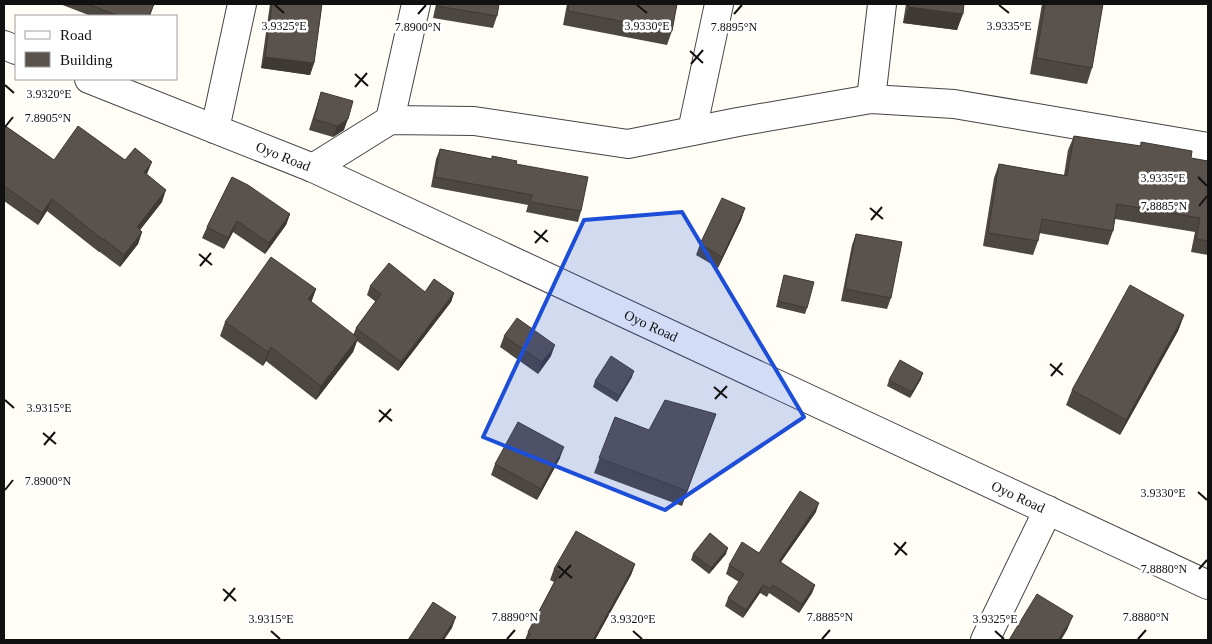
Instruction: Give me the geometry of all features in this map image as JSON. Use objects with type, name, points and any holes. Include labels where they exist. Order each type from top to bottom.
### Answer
[{"type":"street","points":[[215,129],[242,4]]},
{"type":"street","points":[[390,120],[416,4]]},
{"type":"street","points":[[692,131],[719,4]]},
{"type":"street","points":[[871,99],[882,4]]},
{"type":"street","name":"Oyo Road","points":[[92,80],[312,168],[1208,584]]},
{"type":"street","points":[[312,168],[390,120],[474,121],[628,144],[738,122],[871,99],[954,104],[1208,147]]},
{"type":"street","points":[[985,640],[1048,510]]},
{"type":"highlighted area","points":[[682,212],[804,417],[665,510],[483,437],[584,220]]},
{"type":"building","points":[[88,4],[154,4],[149,15],[116,15]]},
{"type":"building","points":[[272,4],[322,4],[314,63],[265,57]]},
{"type":"building","points":[[438,4],[499,4],[497,16],[437,6]]},
{"type":"building","points":[[569,4],[677,4],[672,31],[568,11]]},
{"type":"building","points":[[909,4],[964,4],[963,14],[909,7]]},
{"type":"building","points":[[1045,4],[1103,4],[1092,68],[1036,58]]},
{"type":"building","points":[[321,92],[353,101],[348,119],[337,126],[314,119]]},
{"type":"building","points":[[4,125],[54,160],[78,126],[125,160],[135,148],[152,162],[144,172],[166,190],[137,227],[142,232],[124,255],[52,199],[42,213],[4,186]]},
{"type":"building","points":[[1074,136],[1141,146],[1141,142],[1192,151],[1191,158],[1208,161],[1208,241],[1196,239],[1200,218],[1117,204],[1113,231],[1042,219],[1038,241],[988,233],[999,164],[1067,176]]},
{"type":"building","points":[[440,149],[492,159],[492,156],[517,161],[516,164],[588,177],[581,211],[530,202],[532,195],[435,177]]},
{"type":"building","points":[[232,177],[248,185],[290,214],[269,243],[237,221],[228,238],[207,227]]},
{"type":"building","points":[[722,198],[745,208],[722,257],[700,244]]},
{"type":"building","points":[[856,234],[902,242],[891,298],[845,289]]},
{"type":"building","points":[[271,257],[316,289],[308,299],[358,338],[321,386],[271,347],[268,352],[225,322]]},
{"type":"building","points":[[389,263],[425,292],[434,279],[454,293],[401,362],[356,328],[381,294],[370,286]]},
{"type":"building","points":[[784,275],[814,282],[807,308],[778,301]]},
{"type":"building","points":[[1130,285],[1184,315],[1126,420],[1072,390]]},
{"type":"building","points":[[517,318],[555,345],[542,362],[504,336]]},
{"type":"building","points":[[611,356],[634,371],[619,396],[595,381]]},
{"type":"building","points":[[900,360],[923,373],[912,392],[889,380]]},
{"type":"building","points":[[665,400],[716,414],[687,491],[599,458],[615,417],[649,430]]},
{"type":"building","points":[[518,422],[564,447],[541,489],[495,464]]},
{"type":"building","points":[[800,491],[819,503],[779,561],[815,585],[802,604],[773,585],[770,589],[763,585],[746,610],[728,598],[744,574],[729,565],[742,542],[759,553]]},
{"type":"building","points":[[576,531],[635,564],[593,640],[526,640],[531,634],[528,632],[560,572],[554,569]]},
{"type":"building","points":[[710,533],[728,548],[711,568],[693,554]]},
{"type":"building","points":[[1037,594],[1073,616],[1058,640],[1009,640]]},
{"type":"building","points":[[433,602],[456,617],[441,640],[408,640]]}]
